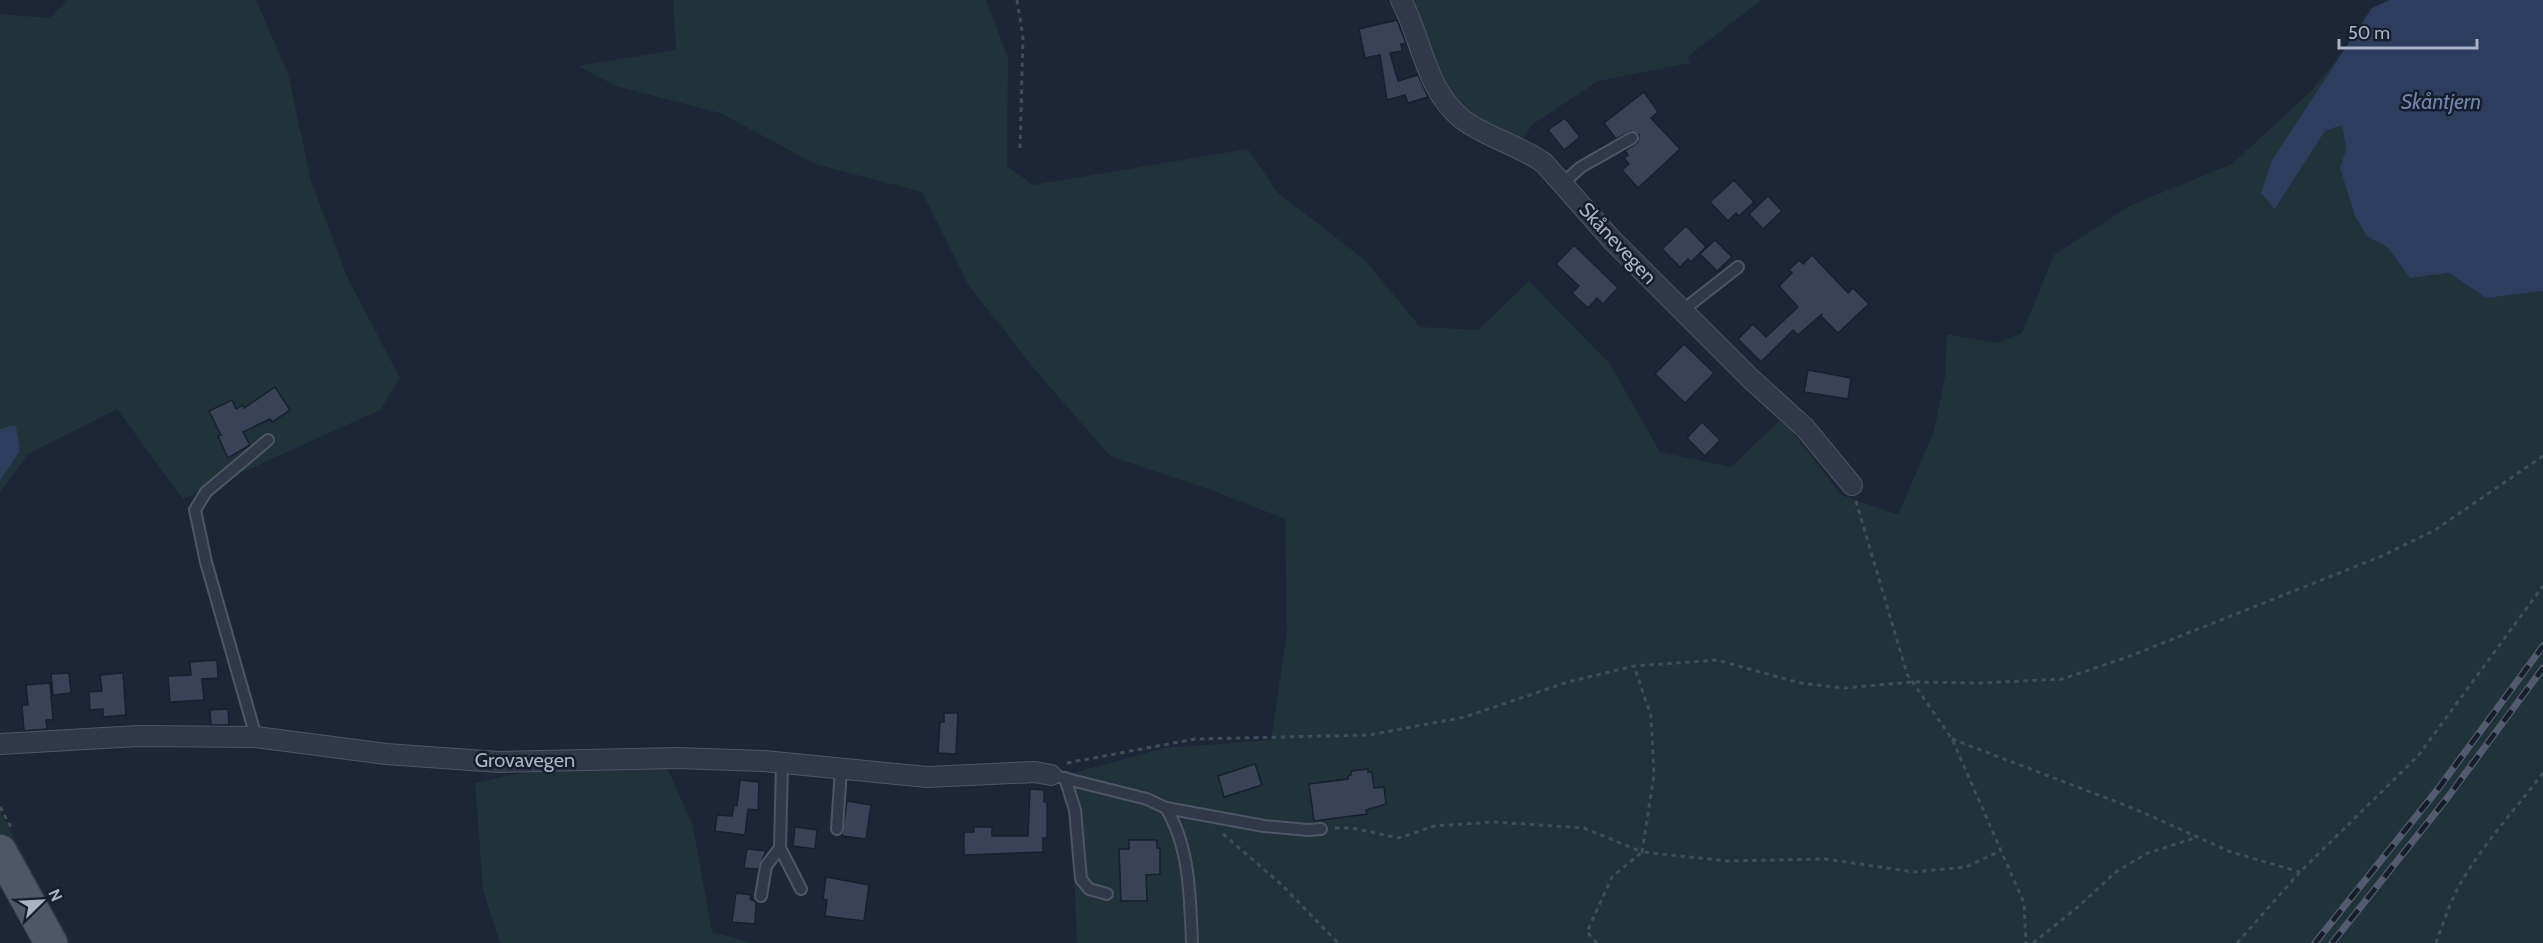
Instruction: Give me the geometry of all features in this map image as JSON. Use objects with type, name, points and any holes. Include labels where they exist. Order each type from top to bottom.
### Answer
[{"type":"main road","points":[[0,851],[51,943]]},
{"type":"street","name":"Skånevegen","points":[[1401,0],[1409,15],[1431,79],[1461,118],[1530,153],[1544,163],[1612,240],[1750,378],[1805,428],[1852,485]]},
{"type":"street","name":"Grovavegen","points":[[0,744],[138,736],[256,737],[386,754],[499,762],[677,758],[782,763],[927,777],[1050,775]]},
{"type":"lane","points":[[1563,183],[1581,168],[1632,138]]},
{"type":"lane","points":[[1683,310],[1738,267]]},
{"type":"lane","points":[[256,737],[206,562],[195,510],[207,492],[268,440]]},
{"type":"lane","points":[[782,763],[780,848],[801,889]]},
{"type":"lane","points":[[837,829],[841,768]]},
{"type":"lane","points":[[1050,775],[1147,799],[1166,808],[1264,826],[1321,829]]},
{"type":"lane","points":[[1050,775],[1075,810],[1081,879],[1089,889],[1107,894]]},
{"type":"lane","points":[[1166,808],[1177,825],[1184,851],[1192,943]]},
{"type":"lane","points":[[761,896],[766,866],[780,848]]},
{"type":"path","points":[[1017,0],[1023,37],[1020,150]]},
{"type":"path","points":[[1050,775],[1072,762],[1195,739],[1369,735],[1465,717],[1568,682],[1635,666],[1717,660],[1811,685],[1844,688],[1912,682],[2062,680],[2125,658],[2382,556],[2435,530],[2543,456]]},
{"type":"path","points":[[1852,485],[1887,612],[1907,674],[1952,739],[2024,903],[2026,943]]},
{"type":"path","points":[[2237,943],[2300,872],[2418,756],[2543,586]]},
{"type":"path","points":[[1597,943],[1587,932],[1612,877],[1642,852],[1654,775],[1651,716],[1635,666]]},
{"type":"path","points":[[1952,739],[2135,809],[2231,852],[2300,872]]},
{"type":"path","points":[[2436,943],[2447,911],[2462,881],[2479,855],[2543,773]]},
{"type":"path","points":[[1198,814],[1282,885],[1338,943]]},
{"type":"path","points":[[1321,829],[1352,828],[1399,838],[1434,826],[1494,822],[1584,828],[1642,852],[1728,861],[1825,859],[1914,872],[1966,867],[2001,851]]},
{"type":"path","points":[[2033,943],[2117,872],[2148,853],[2198,837]]},
{"type":"green space","points":[[68,0],[256,0],[288,73],[311,181],[348,279],[400,378],[380,410],[183,499],[117,409],[28,454],[0,493],[0,481],[20,451],[10,426],[0,429],[0,14],[49,18]]},
{"type":"green space","points":[[673,0],[986,0],[1008,58],[1007,166],[1033,185],[1248,149],[1278,193],[1365,260],[1420,327],[1478,330],[1529,281],[1610,364],[1660,452],[1731,467],[1782,418],[1841,495],[1898,515],[1934,431],[1945,377],[1947,334],[1997,343],[2022,333],[2054,255],[2129,206],[2232,164],[2312,90],[2344,50],[2272,160],[2262,193],[2276,208],[2325,131],[2342,125],[2346,149],[2340,168],[2367,236],[2388,248],[2410,278],[2449,273],[2486,298],[2543,291],[2543,943],[1077,943],[1070,774],[1164,748],[1271,740],[1287,632],[1285,519],[1214,491],[1110,456],[1037,372],[969,286],[922,192],[815,164],[720,113],[616,86],[578,66],[676,50]]},
{"type":"green space","points":[[1396,0],[1762,0],[1687,57],[1690,63],[1598,81],[1533,124],[1517,146],[1441,97]]},
{"type":"green space","points":[[571,762],[665,763],[693,826],[712,932],[753,943],[500,943],[483,890],[475,783]]},
{"type":"green space","points":[[0,812],[71,943],[62,943],[0,834]]},
{"type":"water","name":"Skåntjern","points":[[2390,0],[2543,0],[2543,291],[2486,298],[2449,273],[2410,278],[2388,248],[2367,236],[2355,216],[2340,168],[2346,149],[2342,125],[2325,131],[2275,209],[2261,193],[2272,160],[2372,8]]},
{"type":"water","points":[[16,426],[20,451],[0,481],[0,429]]},
{"type":"building","points":[[1397,20],[1406,43],[1401,44],[1402,51],[1390,53],[1398,81],[1418,75],[1428,97],[1408,103],[1405,95],[1387,100],[1380,55],[1365,58],[1359,29]]},
{"type":"building","points":[[1644,92],[1658,112],[1651,118],[1680,149],[1638,188],[1622,170],[1629,164],[1624,158],[1628,155],[1625,151],[1638,142],[1639,135],[1631,131],[1616,139],[1604,123]]},
{"type":"building","points":[[1565,118],[1580,137],[1564,150],[1548,130]]},
{"type":"building","points":[[1734,180],[1754,202],[1739,216],[1736,213],[1728,221],[1710,202]]},
{"type":"building","points":[[1768,196],[1782,211],[1763,229],[1749,214]]},
{"type":"building","points":[[1686,226],[1706,247],[1691,262],[1688,259],[1680,267],[1662,249]]},
{"type":"building","points":[[1715,240],[1732,257],[1717,271],[1700,254]]},
{"type":"building","points":[[1574,245],[1618,288],[1603,304],[1597,298],[1588,308],[1572,293],[1579,286],[1556,264]]},
{"type":"building","points":[[1812,255],[1848,293],[1853,288],[1869,304],[1838,333],[1821,316],[1822,314],[1798,335],[1793,330],[1761,362],[1738,339],[1753,324],[1766,337],[1798,307],[1779,286],[1792,273],[1789,270],[1799,260],[1803,264]]},
{"type":"building","points":[[1684,344],[1714,373],[1685,403],[1655,374]]},
{"type":"building","points":[[1808,370],[1851,378],[1848,399],[1804,392]]},
{"type":"building","points":[[275,387],[290,410],[272,422],[270,419],[243,432],[250,445],[228,458],[218,436],[221,435],[209,411],[232,400],[236,409],[243,405],[244,408]]},
{"type":"building","points":[[1702,422],[1720,440],[1705,456],[1687,438]]},
{"type":"building","points":[[217,660],[218,678],[202,679],[204,700],[170,702],[168,676],[191,675],[190,662]]},
{"type":"building","points":[[69,673],[71,693],[53,695],[51,674]]},
{"type":"building","points":[[123,673],[126,715],[103,717],[103,709],[90,710],[89,692],[102,691],[100,675]]},
{"type":"building","points":[[50,683],[53,720],[46,720],[47,729],[24,731],[22,705],[28,705],[26,685]]},
{"type":"building","points":[[228,709],[229,725],[211,725],[210,710]]},
{"type":"building","points":[[944,713],[958,713],[956,754],[938,753],[940,722],[944,722]]},
{"type":"building","points":[[1255,764],[1262,785],[1224,797],[1218,776]]},
{"type":"building","points":[[1368,769],[1368,772],[1372,772],[1374,788],[1384,787],[1386,804],[1366,810],[1367,814],[1314,821],[1309,784],[1348,779],[1351,771]]},
{"type":"building","points":[[740,780],[759,782],[758,810],[748,809],[745,835],[715,831],[717,815],[732,816],[734,805],[737,806]]},
{"type":"building","points":[[1030,789],[1044,790],[1044,802],[1047,802],[1047,838],[1043,838],[1043,852],[964,855],[964,832],[974,832],[974,827],[992,827],[992,836],[1028,836]]},
{"type":"building","points":[[847,801],[871,805],[866,839],[842,836]]},
{"type":"building","points":[[795,827],[817,830],[815,849],[793,846]]},
{"type":"building","points":[[1129,840],[1157,840],[1157,848],[1160,848],[1160,874],[1146,875],[1147,901],[1121,901],[1119,849],[1129,849]]},
{"type":"building","points":[[747,849],[766,851],[758,869],[744,868]]},
{"type":"building","points":[[826,877],[869,885],[864,921],[825,916],[827,900],[823,899]]},
{"type":"building","points":[[736,893],[751,895],[750,899],[756,902],[755,924],[732,922]]},
{"type":"railway","points":[[2315,943],[2438,789],[2543,646]]},
{"type":"railway","points":[[2332,943],[2448,797],[2543,668]]}]
